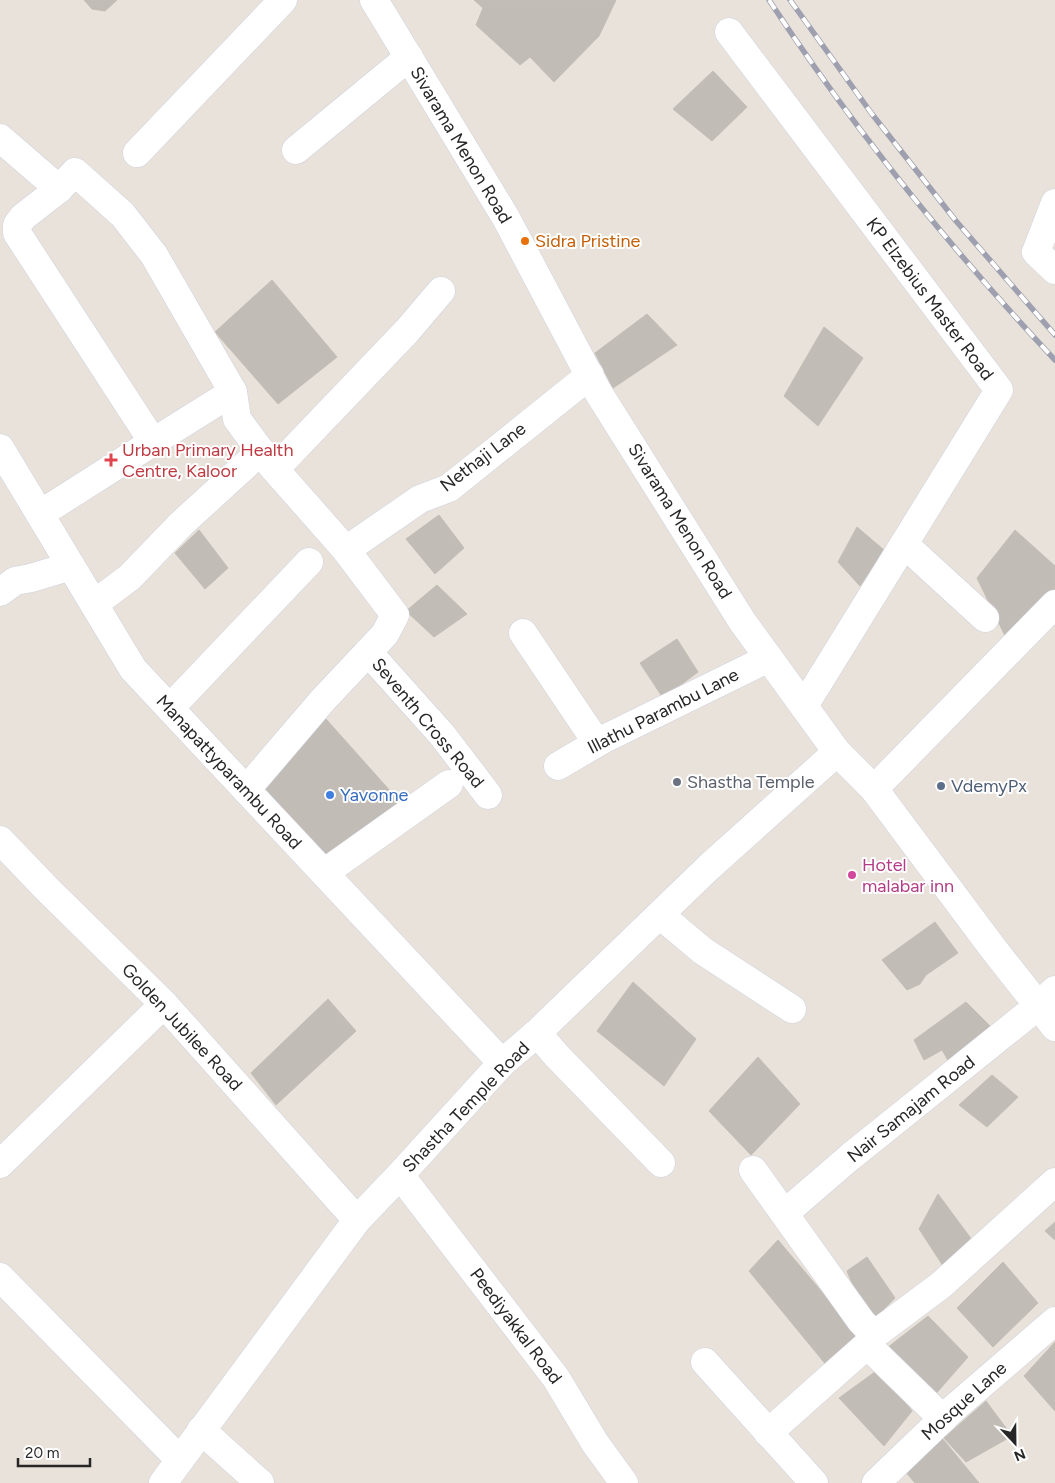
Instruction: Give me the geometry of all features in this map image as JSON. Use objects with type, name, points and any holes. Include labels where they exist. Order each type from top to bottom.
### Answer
[{"type":"street","points":[[137,153],[283,0]]},
{"type":"street","name":"Sivarama Menon Road","points":[[374,0],[506,218],[598,392],[737,612],[837,752],[874,789],[1049,1008]]},
{"type":"street","name":"KP Elzebius Master Road","points":[[729,32],[999,390],[804,706]]},
{"type":"street","points":[[296,150],[409,57]]},
{"type":"street","points":[[0,138],[59,189]]},
{"type":"street","points":[[153,442],[9,239],[23,217],[59,189],[75,172],[123,215],[154,255],[233,392],[237,419],[268,460],[346,550],[395,615],[385,634],[322,701],[246,790]]},
{"type":"street","points":[[1055,203],[1036,252],[1055,270]]},
{"type":"street","points":[[94,604],[130,577],[181,524],[268,460],[407,331],[441,291]]},
{"type":"street","name":"Nethaji Lane","points":[[346,550],[420,499],[449,488],[590,375]]},
{"type":"street","points":[[40,514],[233,392]]},
{"type":"street","name":"Manapattyparambu Road","points":[[0,448],[133,669],[502,1063]]},
{"type":"street","points":[[904,544],[985,618]]},
{"type":"street","points":[[170,708],[309,562]]},
{"type":"street","points":[[0,592],[15,581],[72,566]]},
{"type":"street","points":[[874,789],[1055,604]]},
{"type":"street","points":[[522,633],[597,742]]},
{"type":"street","name":"Seventh Cross Road","points":[[368,652],[443,736],[488,795]]},
{"type":"street","name":"Illathu Parambu Lane","points":[[558,766],[597,742],[769,658]]},
{"type":"street","name":"Shastha Temple Road","points":[[163,1483],[357,1220],[502,1063],[537,1033],[709,868],[837,752]]},
{"type":"street","points":[[324,873],[449,784]]},
{"type":"street","name":"Golden Jubilee Road","points":[[0,840],[164,1004],[357,1220]]},
{"type":"street","points":[[660,915],[703,951],[792,1010]]},
{"type":"street","points":[[0,1164],[164,1004]]},
{"type":"street","name":"Nair Samajam Road","points":[[785,1213],[850,1157],[1049,1008]]},
{"type":"street","points":[[537,1033],[661,1163]]},
{"type":"street","points":[[752,1170],[785,1213],[861,1321],[874,1335],[941,1285],[1055,1182]]},
{"type":"street","name":"Peediyakkal Road","points":[[400,1175],[556,1378],[595,1443],[612,1479]]},
{"type":"street","points":[[0,1278],[180,1460]]},
{"type":"street","name":"Mosque Lane","points":[[890,1478],[943,1419],[1055,1321]]},
{"type":"street","points":[[768,1433],[867,1345],[943,1419]]},
{"type":"street","points":[[705,1362],[814,1483]]},
{"type":"street","points":[[201,1430],[260,1483]]},
{"type":"building","points":[[84,0],[117,0],[105,11],[92,9]]},
{"type":"building","points":[[474,0],[616,0],[599,36],[554,82],[530,57],[520,65],[476,25],[483,8]]},
{"type":"building","points":[[713,71],[747,107],[712,141],[673,109]]},
{"type":"building","points":[[272,280],[337,357],[278,404],[215,332]]},
{"type":"building","points":[[647,314],[677,345],[613,388],[595,353]]},
{"type":"building","points":[[824,327],[863,358],[818,426],[784,396]]},
{"type":"building","points":[[439,515],[464,548],[435,574],[406,539]]},
{"type":"building","points":[[857,527],[884,550],[860,586],[838,562]]},
{"type":"building","points":[[199,530],[228,568],[205,589],[175,553]]},
{"type":"building","points":[[1015,530],[1055,566],[1055,591],[1007,640],[977,578]]},
{"type":"building","points":[[437,585],[467,614],[434,637],[406,611]]},
{"type":"building","points":[[677,639],[698,672],[663,698],[640,663]]},
{"type":"building","name":"Yavonne","points":[[326,719],[400,802],[324,860],[260,788]]},
{"type":"building","points":[[935,922],[958,953],[926,975],[920,984],[907,990],[882,960]]},
{"type":"building","points":[[633,982],[696,1039],[664,1086],[597,1031]]},
{"type":"building","points":[[328,999],[356,1031],[276,1105],[251,1073]]},
{"type":"building","points":[[966,1002],[998,1034],[952,1067],[942,1050],[924,1060],[914,1040]]},
{"type":"building","points":[[758,1057],[800,1104],[751,1155],[709,1111]]},
{"type":"building","points":[[992,1075],[1018,1097],[987,1127],[959,1105]]},
{"type":"building","points":[[938,1194],[978,1248],[947,1272],[919,1229]]},
{"type":"building","points":[[1055,1222],[1055,1240],[1045,1231]]},
{"type":"building","points":[[778,1240],[865,1343],[832,1372],[749,1271]]},
{"type":"building","points":[[867,1257],[895,1298],[869,1324],[847,1271]]},
{"type":"building","points":[[1003,1262],[1038,1303],[993,1347],[957,1308]]},
{"type":"building","points":[[928,1316],[968,1357],[933,1397],[887,1348]]},
{"type":"building","points":[[1055,1342],[1055,1411],[1024,1376]]},
{"type":"building","points":[[879,1369],[912,1411],[884,1446],[839,1398]]},
{"type":"building","points":[[986,1401],[1012,1436],[966,1462],[944,1438]]},
{"type":"building","points":[[942,1438],[979,1483],[915,1483],[904,1470]]},
{"type":"railway","points":[[769,0],[834,95],[904,186],[1016,318],[1055,360]]},
{"type":"railway","points":[[790,0],[872,114],[956,221],[1055,335]]},
{"type":"place","name":"Sidra Pristine","points":[[525,241]]},
{"type":"place","name":"Urban Primary Health Centre, Kaloor","points":[[111,460]]},
{"type":"place","name":"Shastha Temple","points":[[677,782]]},
{"type":"place","name":"VdemyPx","points":[[941,786]]},
{"type":"place","name":"Yavonne","points":[[330,795]]},
{"type":"place","name":"Hotel malabar inn","points":[[852,875]]}]
